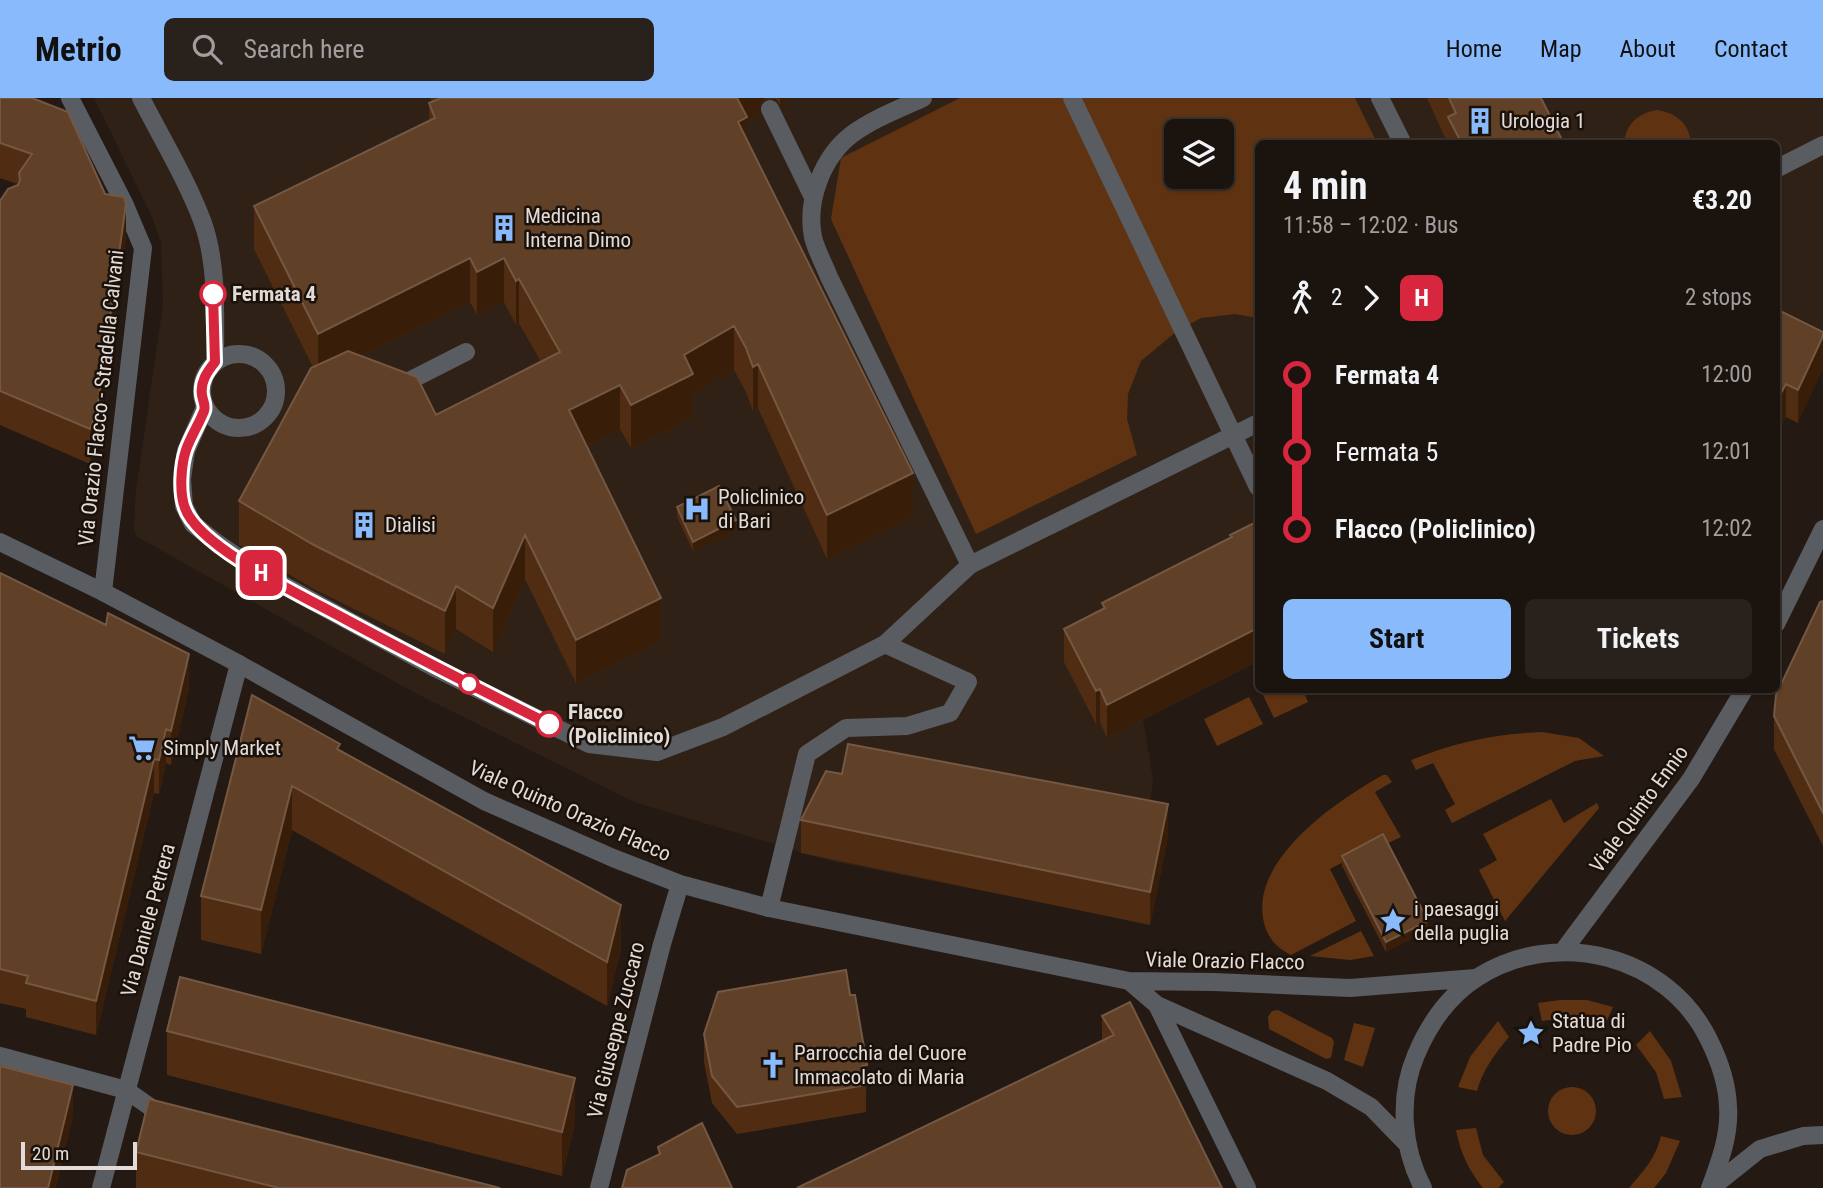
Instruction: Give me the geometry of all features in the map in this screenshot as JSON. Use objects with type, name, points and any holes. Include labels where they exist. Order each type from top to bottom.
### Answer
[{"type":"street","name":"Via Orazio Flacco - Stradella Calvani","points":[[70,98],[124,203],[143,248],[103,592]]},
{"type":"street","points":[[141,98],[203,223],[209,248],[214,295],[215,362]]},
{"type":"street","points":[[812,195],[831,156],[850,136],[877,119],[923,98]]},
{"type":"street","points":[[1072,98],[1255,481]]},
{"type":"street","points":[[1380,98],[1401,140]]},
{"type":"street","points":[[769,109],[812,195],[813,236],[829,277],[970,565]]},
{"type":"street","points":[[1780,167],[1823,145]]},
{"type":"street","points":[[376,383],[403,384],[466,352]]},
{"type":"street","points":[[238,353],[250,355],[261,360],[270,369],[275,380],[274,405],[259,423],[234,429],[212,417],[205,407],[202,383],[215,362],[238,353]]},
{"type":"street","points":[[274,405],[298,402]]},
{"type":"street","points":[[205,407],[186,451],[182,479],[184,506],[193,524],[217,543],[261,573],[437,668],[589,744],[657,752],[723,727],[885,644],[970,565],[1255,426]]},
{"type":"street","points":[[1780,616],[1823,529]]},
{"type":"street","name":"Viale Quinto Orazio Flacco","points":[[0,542],[103,592],[239,664],[484,802],[612,858],[680,884],[769,908],[1129,981]]},
{"type":"street","points":[[769,908],[807,754],[845,727],[907,726],[950,713],[968,682],[885,644]]},
{"type":"street","name":"Via Daniele Petrera","points":[[101,1188],[239,664]]},
{"type":"street","name":"Viale Quinto Ennio","points":[[1563,951],[1691,779],[1742,693]]},
{"type":"street","name":"Via Giuseppe Zuccaro","points":[[599,1188],[680,884]]},
{"type":"street","points":[[1423,1188],[1407,1144],[1404,1106],[1410,1069],[1425,1034],[1447,1003],[1476,978],[1495,967],[1536,954],[1563,951],[1605,956],[1643,971],[1676,994],[1702,1025],[1720,1063],[1728,1106],[1725,1148],[1711,1188]]},
{"type":"street","name":"Viale Orazio Flacco","points":[[1129,981],[1350,988],[1476,978]]},
{"type":"street","name":"Viale Orazio Flacco","points":[[1129,981],[1157,1005],[1327,1081],[1371,1107],[1407,1144]]},
{"type":"street","points":[[1157,1005],[1247,1188]]},
{"type":"street","points":[[0,1056],[126,1090],[156,1111],[182,1118]]},
{"type":"street","points":[[1711,1188],[1760,1149],[1803,1136],[1823,1135]]},
{"type":"shaded area","name":"Policlinico di Bari","points":[[94,98],[1823,98],[1823,348],[1797,422],[1786,417],[1780,428],[1780,140],[1255,140],[1255,663],[1143,720],[1153,780],[1147,833],[1089,912],[831,861],[634,802],[413,692],[136,536],[136,489],[163,305],[161,243],[152,217]]},
{"type":"shaded area","points":[[960,98],[1355,98],[1376,140],[1255,140],[1255,317],[1235,314],[1201,318],[1177,331],[1141,361],[1128,394],[1127,419],[1137,455],[976,534],[831,219],[841,158]]},
{"type":"shaded area","points":[[1657,110],[1670,114],[1680,120],[1688,130],[1691,140],[1624,140],[1630,125],[1644,114]]},
{"type":"shaded area","points":[[1262,693],[1304,693],[1308,702],[1274,718]]},
{"type":"shaded area","points":[[1249,697],[1263,724],[1217,746],[1204,719]]},
{"type":"shaded area","points":[[1542,732],[1579,738],[1604,756],[1575,761],[1452,823],[1445,810],[1455,804],[1433,763],[1416,770],[1411,760],[1475,740]]},
{"type":"shaded area","points":[[1387,775],[1392,782],[1375,792],[1401,837],[1384,845],[1382,842],[1330,869],[1356,921],[1291,955],[1272,940],[1264,924],[1263,895],[1271,873],[1302,833],[1344,799]]},
{"type":"shaded area","points":[[1551,799],[1564,823],[1597,803],[1599,808],[1505,921],[1479,870],[1497,860],[1483,834]]},
{"type":"shaded area","points":[[1361,931],[1374,956],[1350,960],[1310,956]]},
{"type":"shaded area","points":[[1587,1000],[1613,1007],[1605,1025],[1574,1019],[1542,1021],[1538,1003]]},
{"type":"shaded area","points":[[1278,1010],[1332,1038],[1334,1042],[1331,1058],[1326,1059],[1269,1029],[1268,1017],[1272,1011]]},
{"type":"shaded area","points":[[1498,1021],[1509,1037],[1486,1069],[1477,1091],[1458,1087],[1470,1057]]},
{"type":"shaded area","points":[[1354,1023],[1375,1028],[1363,1067],[1344,1060]]},
{"type":"shaded area","points":[[1650,1031],[1671,1061],[1682,1097],[1664,1099],[1656,1072],[1636,1045]]},
{"type":"shaded area","points":[[1572,1087],[1589,1094],[1596,1111],[1589,1128],[1572,1135],[1555,1128],[1548,1111],[1555,1094]]},
{"type":"shaded area","points":[[1476,1128],[1483,1155],[1504,1182],[1498,1188],[1483,1188],[1463,1154],[1456,1130]]},
{"type":"shaded area","points":[[1661,1136],[1680,1141],[1666,1173],[1654,1188],[1629,1188],[1652,1159]]},
{"type":"building","points":[[0,98],[32,98],[68,112],[105,194],[124,197],[126,204],[97,410],[90,429],[0,391],[0,201],[8,189],[18,185],[19,173],[32,154],[0,143]]},
{"type":"building","points":[[441,98],[737,98],[747,117],[738,122],[913,473],[827,515],[758,364],[753,367],[734,326],[684,355],[693,374],[631,405],[620,385],[569,410],[661,598],[576,640],[525,535],[493,608],[456,586],[445,611],[314,545],[239,501],[311,368],[348,351],[417,377],[436,415],[560,352],[519,279],[516,281],[504,258],[477,272],[470,258],[318,334],[254,206],[435,118],[429,103]]},
{"type":"building","name":"Urologia 1","points":[[1449,98],[1541,98],[1562,140],[1460,140],[1448,117],[1456,113]]},
{"type":"building","points":[[1780,311],[1823,332],[1798,390],[1786,384],[1780,395]]},
{"type":"building","points":[[719,486],[736,520],[693,542],[677,507]]},
{"type":"building","points":[[1255,522],[1255,630],[1107,705],[1100,689],[1096,691],[1064,629],[1105,608],[1102,603],[1232,537],[1230,535]]},
{"type":"building","points":[[0,573],[106,625],[108,613],[189,654],[171,731],[166,729],[159,760],[154,759],[96,1001],[26,983],[28,976],[0,969]]},
{"type":"building","points":[[1823,601],[1823,813],[1774,716],[1776,695],[1780,693],[1780,687],[1820,602]]},
{"type":"building","points":[[252,695],[340,744],[337,749],[621,905],[607,962],[292,786],[261,910],[201,896]]},
{"type":"building","points":[[848,744],[1168,804],[1150,892],[801,820],[826,771],[842,774]]},
{"type":"building","points":[[1383,834],[1428,921],[1386,942],[1342,856]]},
{"type":"building","name":"Parrocchia del Cuore Immacolato di Maria","points":[[846,970],[850,995],[855,995],[867,1065],[862,1066],[866,1085],[737,1107],[712,1076],[704,1034],[718,992]]},
{"type":"building","points":[[180,977],[575,1078],[562,1132],[167,1031]]},
{"type":"building","points":[[1130,1002],[1222,1188],[797,1188],[1114,1035],[1102,1016]]},
{"type":"building","points":[[0,1066],[73,1085],[48,1188],[0,1188]]},
{"type":"building","points":[[149,1099],[500,1188],[279,1188],[136,1152]]},
{"type":"building","points":[[702,1123],[732,1188],[622,1188],[627,1170],[660,1154],[658,1147]]},
{"type":"bus line","name":"H","points":[[213,294],[215,362],[202,383],[205,407],[186,451],[182,479],[184,506],[193,524],[261,573],[437,668],[549,724]]},
{"type":"place","name":"Urologia 1","points":[[1480,121]]},
{"type":"place","name":"Medicina Interna Dimo","points":[[504,228]]},
{"type":"place","name":"Fermata 4","points":[[213,294]]},
{"type":"place","name":"Policlinico di Bari","points":[[697,509]]},
{"type":"place","name":"Dialisi","points":[[364,525]]},
{"type":"place","name":"Flacco (Policlinico)","points":[[549,724]]},
{"type":"place","name":"Simply Market","points":[[142,748]]},
{"type":"place","name":"i paesaggi della puglia","points":[[1393,921]]},
{"type":"place","name":"Statua di Padre Pio","points":[[1531,1033]]},
{"type":"place","name":"Parrocchia del Cuore Immacolato di Maria","points":[[773,1065]]}]
